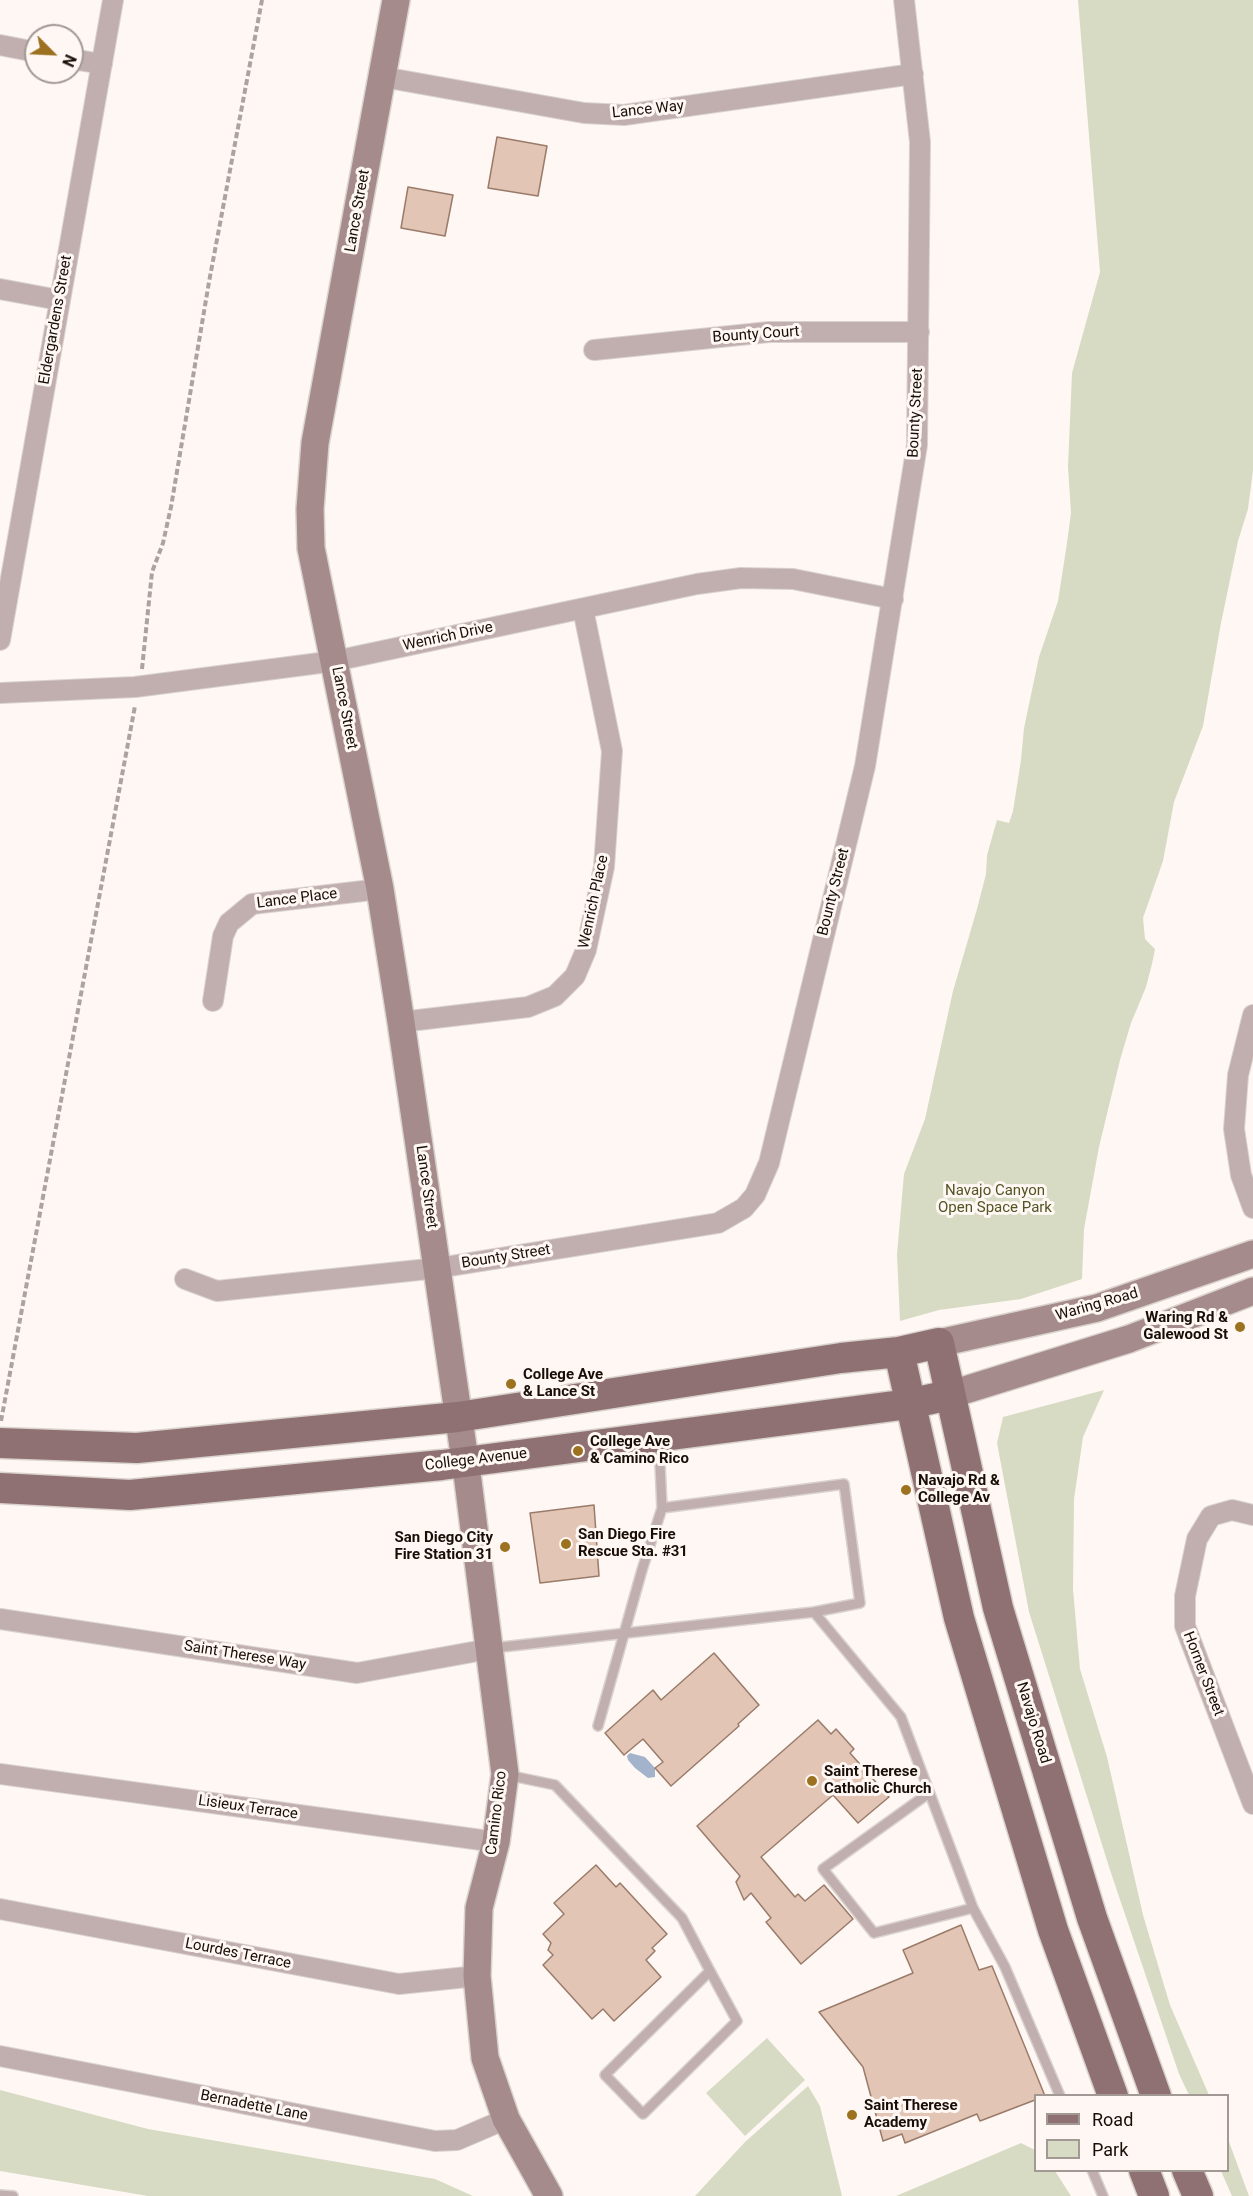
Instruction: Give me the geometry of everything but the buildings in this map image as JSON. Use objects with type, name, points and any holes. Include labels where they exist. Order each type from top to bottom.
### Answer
[{"type":"main road","points":[[0,1443],[137,1448],[458,1417],[841,1358],[899,1352],[939,1343]]},
{"type":"main road","name":"Navajo Road","points":[[939,1343],[998,1608],[1092,1918],[1155,2094]]},
{"type":"main road","points":[[899,1352],[959,1618],[1053,1930],[1112,2094]]},
{"type":"main road","name":"College Avenue","points":[[0,1488],[130,1495],[466,1462],[909,1404],[949,1395]]},
{"type":"main road","points":[[1145,2172],[1154,2196]]},
{"type":"main road","points":[[1188,2172],[1198,2196]]},
{"type":"street","name":"Eldergardens Street","points":[[0,640],[113,0]]},
{"type":"street","name":"Lance Street","points":[[396,0],[315,443],[310,498],[311,548],[380,889],[402,1022],[458,1417]]},
{"type":"street","name":"Bounty Street","points":[[185,1279],[217,1291],[438,1268],[718,1223],[744,1208],[755,1195],[769,1163],[865,766],[917,445],[920,142],[904,0]]},
{"type":"street","points":[[0,45],[24,50]]},
{"type":"street","points":[[84,60],[102,64]]},
{"type":"street","name":"Lance Way","points":[[383,77],[584,113],[624,115],[913,74]]},
{"type":"street","points":[[0,289],[59,300]]},
{"type":"street","name":"Bounty Court","points":[[594,350],[769,332],[919,332]]},
{"type":"street","name":"Wenrich Drive","points":[[0,693],[138,686],[334,662],[697,584],[741,578],[793,579],[893,599]]},
{"type":"street","name":"Wenrich Place","points":[[402,1022],[528,1007],[555,996],[575,976],[586,950],[604,867],[612,751],[583,609]]},
{"type":"street","name":"Lance Place","points":[[213,1001],[223,936],[229,923],[252,904],[380,889]]},
{"type":"street","points":[[1253,1015],[1238,1075],[1234,1129],[1241,1175],[1253,1208]]},
{"type":"street","name":"Waring Road","points":[[939,1343],[1097,1308],[1253,1254]]},
{"type":"street","points":[[949,1395],[1129,1339],[1253,1291]]},
{"type":"street","name":"Camino Rico","points":[[458,1417],[466,1462],[505,1774],[496,1842],[479,1908],[477,1976],[485,2058],[506,2119],[549,2196]]},
{"type":"street","name":"Horner Street","points":[[1253,1515],[1232,1510],[1211,1516],[1197,1539],[1185,1596],[1185,1626],[1253,1804]]},
{"type":"street","name":"Saint Therese Way","points":[[0,1619],[357,1673],[489,1649]]},
{"type":"street","name":"Lisieux Terrace","points":[[0,1774],[496,1842]]},
{"type":"street","name":"Lourdes Terrace","points":[[0,1909],[399,1984],[477,1976]]},
{"type":"street","name":"Bernadette Lane","points":[[0,2056],[435,2141],[457,2140],[506,2119]]},
{"type":"lane","points":[[598,1726],[642,1570],[663,1508],[659,1436]]},
{"type":"lane","points":[[489,1649],[814,1612],[860,1603],[844,1484],[663,1508]]},
{"type":"lane","points":[[814,1612],[901,1717],[973,1908],[1005,1967],[1059,2094]]},
{"type":"lane","points":[[505,1774],[555,1785],[682,1918],[737,2021],[643,2114],[605,2075],[710,1971]]},
{"type":"lane","points":[[929,1793],[823,1869],[874,1934],[973,1908]]},
{"type":"lane","points":[[1093,2172],[1102,2196]]},
{"type":"lane","points":[[0,2195],[13,2196]]},
{"type":"path","points":[[0,1428],[143,659],[152,572],[163,543],[171,507],[209,282],[262,0]]},
{"type":"green space","name":"Navajo Canyon Open Space Park","points":[[1078,0],[1253,0],[1253,470],[1248,509],[1238,541],[1203,726],[1174,802],[1163,861],[1143,918],[1145,939],[1155,949],[1146,987],[1131,1023],[1120,1060],[1099,1147],[1084,1229],[1082,1279],[1021,1299],[939,1310],[900,1321],[897,1254],[904,1174],[925,1119],[953,991],[977,909],[986,874],[987,855],[997,820],[1009,823],[1013,811],[1024,728],[1039,657],[1058,601],[1067,543],[1071,513],[1068,467],[1072,373],[1100,272]]},
{"type":"green space","points":[[1104,1390],[1083,1437],[1074,1499],[1073,1589],[1080,1669],[1107,1757],[1143,1915],[1170,2005],[1209,2094],[1189,2094],[1179,2074],[1110,1870],[1029,1612],[997,1443],[1003,1417]]},
{"type":"green space","points":[[767,2038],[805,2080],[745,2136],[706,2093]]},
{"type":"green space","points":[[808,2086],[820,2106],[842,2196],[695,2196],[745,2142]]},
{"type":"green space","points":[[0,2090],[148,2129],[435,2179],[473,2196],[148,2196],[0,2171]]},
{"type":"green space","points":[[1229,2142],[1249,2196],[1232,2196],[1221,2172],[1229,2172]]},
{"type":"green space","points":[[1021,2143],[1034,2150],[1034,2172],[1056,2172],[1071,2196],[896,2196]]},
{"type":"water","points":[[630,1753],[645,1757],[655,1768],[655,1777],[648,1778],[635,1768],[628,1760],[627,1756]]},
{"type":"place","name":"Waring Rd & Galewood St","points":[[1240,1327]]},
{"type":"place","name":"College Ave & Lance St","points":[[511,1384]]},
{"type":"place","name":"College Ave & Camino Rico","points":[[578,1451]]},
{"type":"place","name":"Navajo Rd & College Av","points":[[906,1490]]},
{"type":"place","name":"San Diego Fire Rescue Sta. #31","points":[[566,1544]]},
{"type":"place","name":"San Diego City Fire Station 31","points":[[505,1547]]},
{"type":"place","name":"Saint Therese Catholic Church","points":[[812,1781]]},
{"type":"place","name":"Saint Therese Academy","points":[[852,2115]]}]
